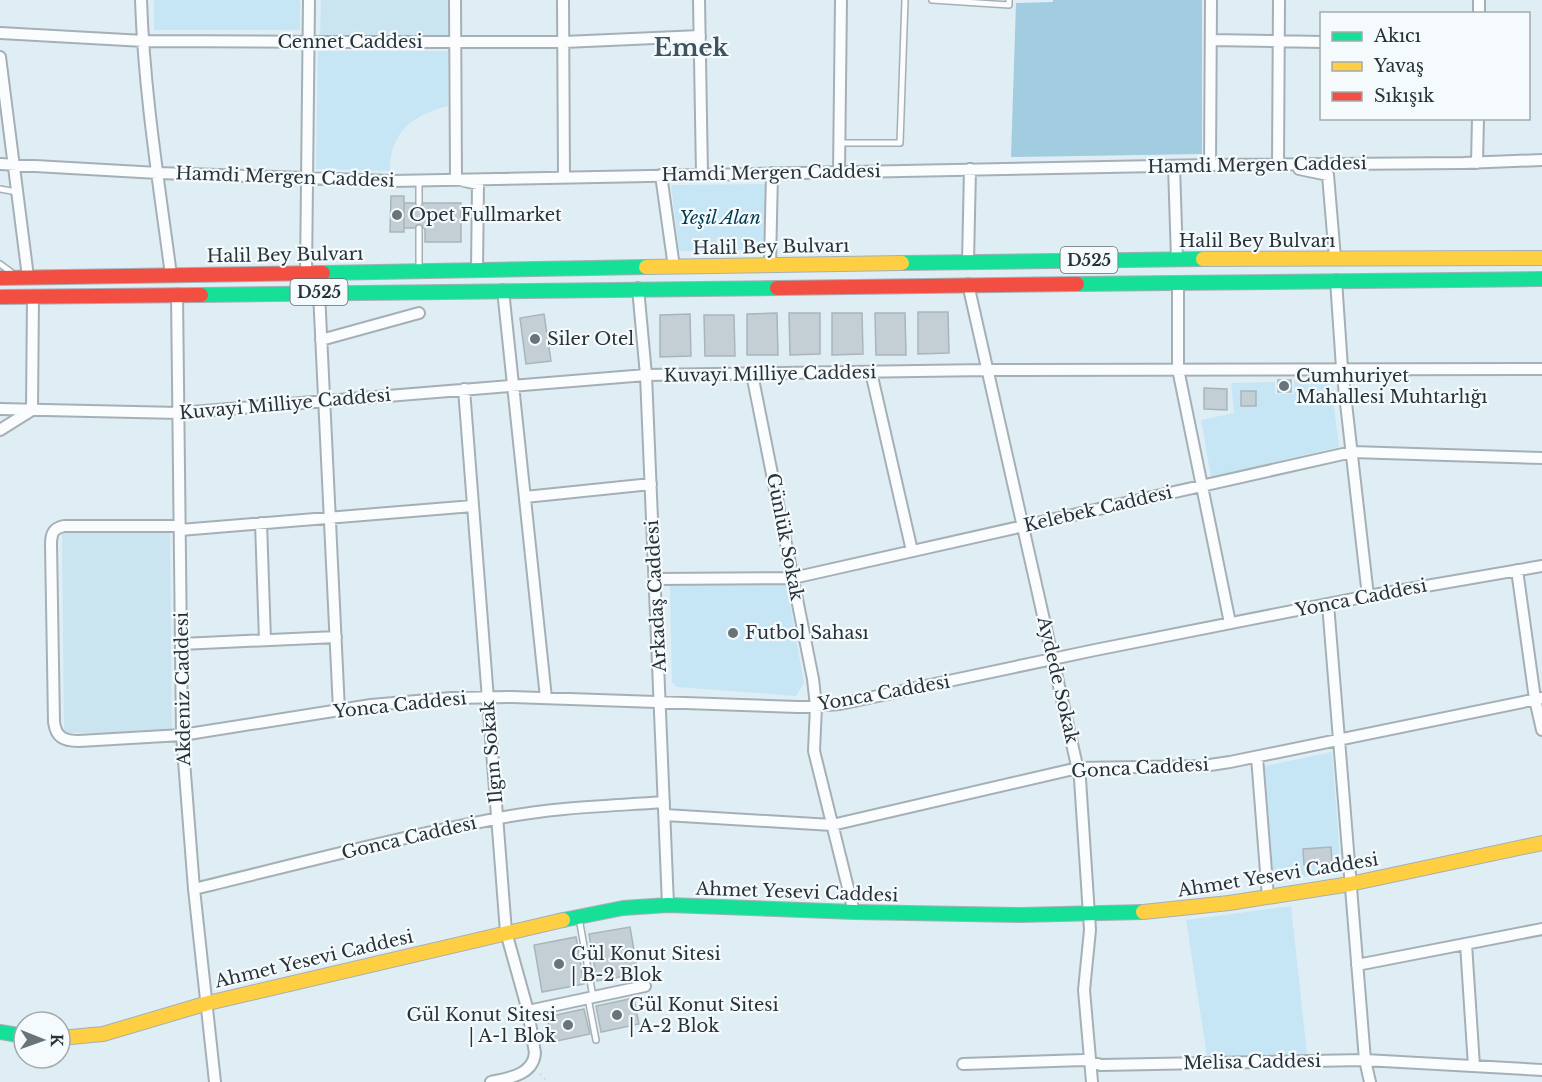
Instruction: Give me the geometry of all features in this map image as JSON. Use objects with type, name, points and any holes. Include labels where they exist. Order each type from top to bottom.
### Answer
[{"type":"main road","name":"Halil Bey Bulvarı","points":[[0,278],[1177,259],[1542,258]]},
{"type":"main road","name":"Halil Bey Bulvarı","points":[[0,297],[1542,279]]},
{"type":"main road","name":"Ahmet Yesevi Caddesi","points":[[72,1037],[103,1034],[208,1003],[506,932],[579,916],[647,905],[1009,915],[1190,909],[1350,884],[1542,843]]},
{"type":"street","points":[[141,0],[158,173],[171,275]]},
{"type":"street","points":[[306,273],[309,0]]},
{"type":"street","points":[[455,0],[456,179],[478,184],[477,270]]},
{"type":"street","points":[[563,0],[564,177]]},
{"type":"street","points":[[699,0],[702,175]]},
{"type":"street","points":[[839,172],[841,0]]},
{"type":"street","points":[[1210,165],[1211,0]]},
{"type":"street","points":[[1279,0],[1278,165],[1328,175],[1335,258]]},
{"type":"street","name":"Cennet Caddesi","points":[[0,33],[144,41],[309,42],[564,42],[700,36]]},
{"type":"street","points":[[1210,40],[1320,42]]},
{"type":"street","points":[[0,57],[17,192],[23,277]]},
{"type":"street","points":[[1478,120],[1478,163]]},
{"type":"street","name":"Hamdi Mergen Caddesi","points":[[0,164],[158,173],[419,180],[1210,165],[1478,163],[1542,160]]},
{"type":"street","points":[[1174,166],[1177,259]]},
{"type":"street","points":[[968,262],[970,169]]},
{"type":"street","points":[[770,265],[772,173]]},
{"type":"street","points":[[661,175],[674,267]]},
{"type":"street","points":[[1336,280],[1342,368],[1368,596]]},
{"type":"street","points":[[1178,283],[1178,369],[1230,623]]},
{"type":"street","name":"Aydede Sokak","points":[[968,284],[1078,768],[1090,914],[1090,943],[1083,990],[1092,1082]]},
{"type":"street","name":"Arkadaş Caddesi","points":[[638,288],[646,375],[668,905]]},
{"type":"street","points":[[503,290],[546,698]]},
{"type":"street","points":[[319,292],[339,710]]},
{"type":"street","name":"Akdeniz Caddesi","points":[[177,294],[182,735],[194,889],[215,1082]]},
{"type":"street","points":[[0,430],[32,410],[33,296]]},
{"type":"street","points":[[321,340],[419,314]]},
{"type":"street","name":"Kuvayi Milliye Caddesi","points":[[0,409],[179,413],[646,375],[987,370],[1542,369]]},
{"type":"street","points":[[871,372],[912,551]]},
{"type":"street","name":"Günlük Sokak","points":[[752,374],[813,679],[816,706],[814,751],[854,912]]},
{"type":"street","name":"Ilgın Sokak","points":[[464,389],[506,932],[528,1011],[535,1053],[531,1066],[518,1075],[491,1082]]},
{"type":"street","name":"Kelebek Caddesi","points":[[655,579],[793,578],[1352,452],[1542,458]]},
{"type":"street","points":[[525,497],[651,484]]},
{"type":"street","points":[[180,528],[473,506]]},
{"type":"street","points":[[261,523],[266,640]]},
{"type":"street","name":"Yonca Caddesi","points":[[180,528],[64,526],[52,532],[54,722],[57,734],[65,740],[182,735],[406,701],[488,697],[816,706],[869,699],[1053,659],[1368,596],[1542,566]]},
{"type":"street","points":[[1517,570],[1539,699],[1542,730]]},
{"type":"street","points":[[1328,604],[1365,1060],[1370,1082]]},
{"type":"street","points":[[181,644],[336,637]]},
{"type":"street","name":"Gonca Caddesi","points":[[665,815],[832,825],[1078,768],[1203,766],[1539,699]]},
{"type":"street","points":[[1257,757],[1268,897]]},
{"type":"street","name":"Gonca Caddesi","points":[[194,889],[455,826],[550,810],[664,802]]},
{"type":"street","points":[[1357,965],[1542,929]]},
{"type":"street","points":[[1466,944],[1474,1066]]},
{"type":"street","points":[[528,1011],[645,986]]},
{"type":"street","name":"Melisa Caddesi","points":[[963,1064],[1084,1060],[1101,1065],[1365,1060],[1542,1070]]},
{"type":"lane","points":[[839,143],[900,143],[905,0]]},
{"type":"lane","points":[[932,0],[1009,4],[1009,0]]},
{"type":"lane","points":[[419,180],[419,203]]},
{"type":"lane","points":[[0,198],[1,189],[17,192]]},
{"type":"lane","points":[[418,271],[419,228]]},
{"type":"lane","points":[[0,264],[23,277]]},
{"type":"lane","points":[[579,916],[596,1040]]},
{"type":"shaded area","points":[[321,0],[449,0],[449,35],[320,35]]},
{"type":"shaded area","points":[[1053,0],[1202,0],[1202,154],[1011,157],[1016,3],[1053,2]]},
{"type":"shaded area","points":[[170,532],[172,732],[64,733],[62,533]]},
{"type":"green space","points":[[154,0],[300,0],[300,30],[154,30]]},
{"type":"green space","points":[[318,51],[448,51],[448,106],[424,114],[406,127],[394,145],[390,171],[316,169]]},
{"type":"green space","name":"Yeşil Alan","points":[[765,184],[765,250],[679,251],[671,185]]},
{"type":"green space","points":[[1294,381],[1331,382],[1339,447],[1211,477],[1201,420],[1234,413],[1231,383],[1275,382],[1275,394],[1294,394]]},
{"type":"green space","name":"Futbol Sahası","points":[[786,582],[804,683],[796,696],[676,687],[672,682],[670,584]]},
{"type":"green space","points":[[1332,752],[1341,870],[1273,883],[1265,766]]},
{"type":"green space","points":[[1291,906],[1307,1054],[1207,1056],[1186,920]]},
{"type":"building","name":"Opet Fullmarket","points":[[391,196],[404,196],[404,232],[390,232]]},
{"type":"building","points":[[404,203],[461,203],[461,242],[425,242],[425,228],[404,228]]},
{"type":"building","points":[[918,312],[948,312],[949,353],[918,354]]},
{"type":"building","points":[[777,313],[778,355],[747,355],[747,314]]},
{"type":"building","points":[[789,313],[820,313],[820,354],[790,355]]},
{"type":"building","points":[[832,313],[862,313],[863,354],[832,355]]},
{"type":"building","points":[[875,313],[905,313],[906,355],[876,355]]},
{"type":"building","name":"Siler Otel","points":[[544,314],[551,361],[526,364],[520,318]]},
{"type":"building","points":[[690,314],[691,356],[660,357],[660,315]]},
{"type":"building","points":[[704,315],[734,315],[735,356],[705,356]]},
{"type":"building","name":"Cumhuriyet Mahallesi Muhtarlığı","points":[[1278,380],[1291,380],[1291,392],[1278,392]]},
{"type":"building","points":[[1204,388],[1227,389],[1227,410],[1204,409]]},
{"type":"building","points":[[1241,391],[1256,391],[1256,406],[1241,406]]},
{"type":"building","points":[[1331,847],[1332,863],[1304,865],[1303,849]]},
{"type":"building","points":[[630,927],[638,974],[597,981],[589,934]]},
{"type":"building","name":"Gül Konut Sitesi | B-2 Blok","points":[[576,937],[584,984],[542,992],[534,945]]},
{"type":"building","name":"Gül Konut Sitesi | A-2 Blok","points":[[634,998],[639,1024],[601,1032],[596,1006]]},
{"type":"building","name":"Gül Konut Sitesi | A-1 Blok","points":[[584,1009],[590,1034],[552,1042],[547,1017]]},
{"type":"traffic: fast","points":[[902,263],[1203,259]]},
{"type":"traffic: fast","points":[[323,273],[646,267]]},
{"type":"traffic: fast","points":[[1077,284],[1542,279]]},
{"type":"traffic: fast","points":[[201,295],[777,288]]},
{"type":"traffic: fast","points":[[563,920],[623,908],[668,905],[1020,915],[1143,912]]},
{"type":"traffic: fast","points":[[0,1032],[12,1034]]},
{"type":"traffic: slow","points":[[1203,259],[1542,258]]},
{"type":"traffic: slow","points":[[646,267],[902,263]]},
{"type":"traffic: slow","points":[[1143,912],[1229,903],[1350,884],[1542,843]]},
{"type":"traffic: slow","points":[[72,1037],[103,1034],[208,1003],[563,920]]},
{"type":"traffic: jam","points":[[0,278],[323,273]]},
{"type":"traffic: jam","points":[[777,288],[1077,284]]},
{"type":"traffic: jam","points":[[0,297],[201,295]]},
{"type":"place","name":"Opet Fullmarket","points":[[397,215]]},
{"type":"place","name":"Siler Otel","points":[[535,339]]},
{"type":"place","name":"Cumhuriyet Mahallesi Muhtarlığı","points":[[1284,386]]},
{"type":"place","name":"Futbol Sahası","points":[[733,633]]},
{"type":"place","name":"Gül Konut Sitesi | B-2 Blok","points":[[559,964]]},
{"type":"place","name":"Gül Konut Sitesi | A-2 Blok","points":[[617,1015]]},
{"type":"place","name":"Gül Konut Sitesi | A-1 Blok","points":[[568,1025]]},
{"type":"district","name":"Emek","points":[[691,48]]}]
